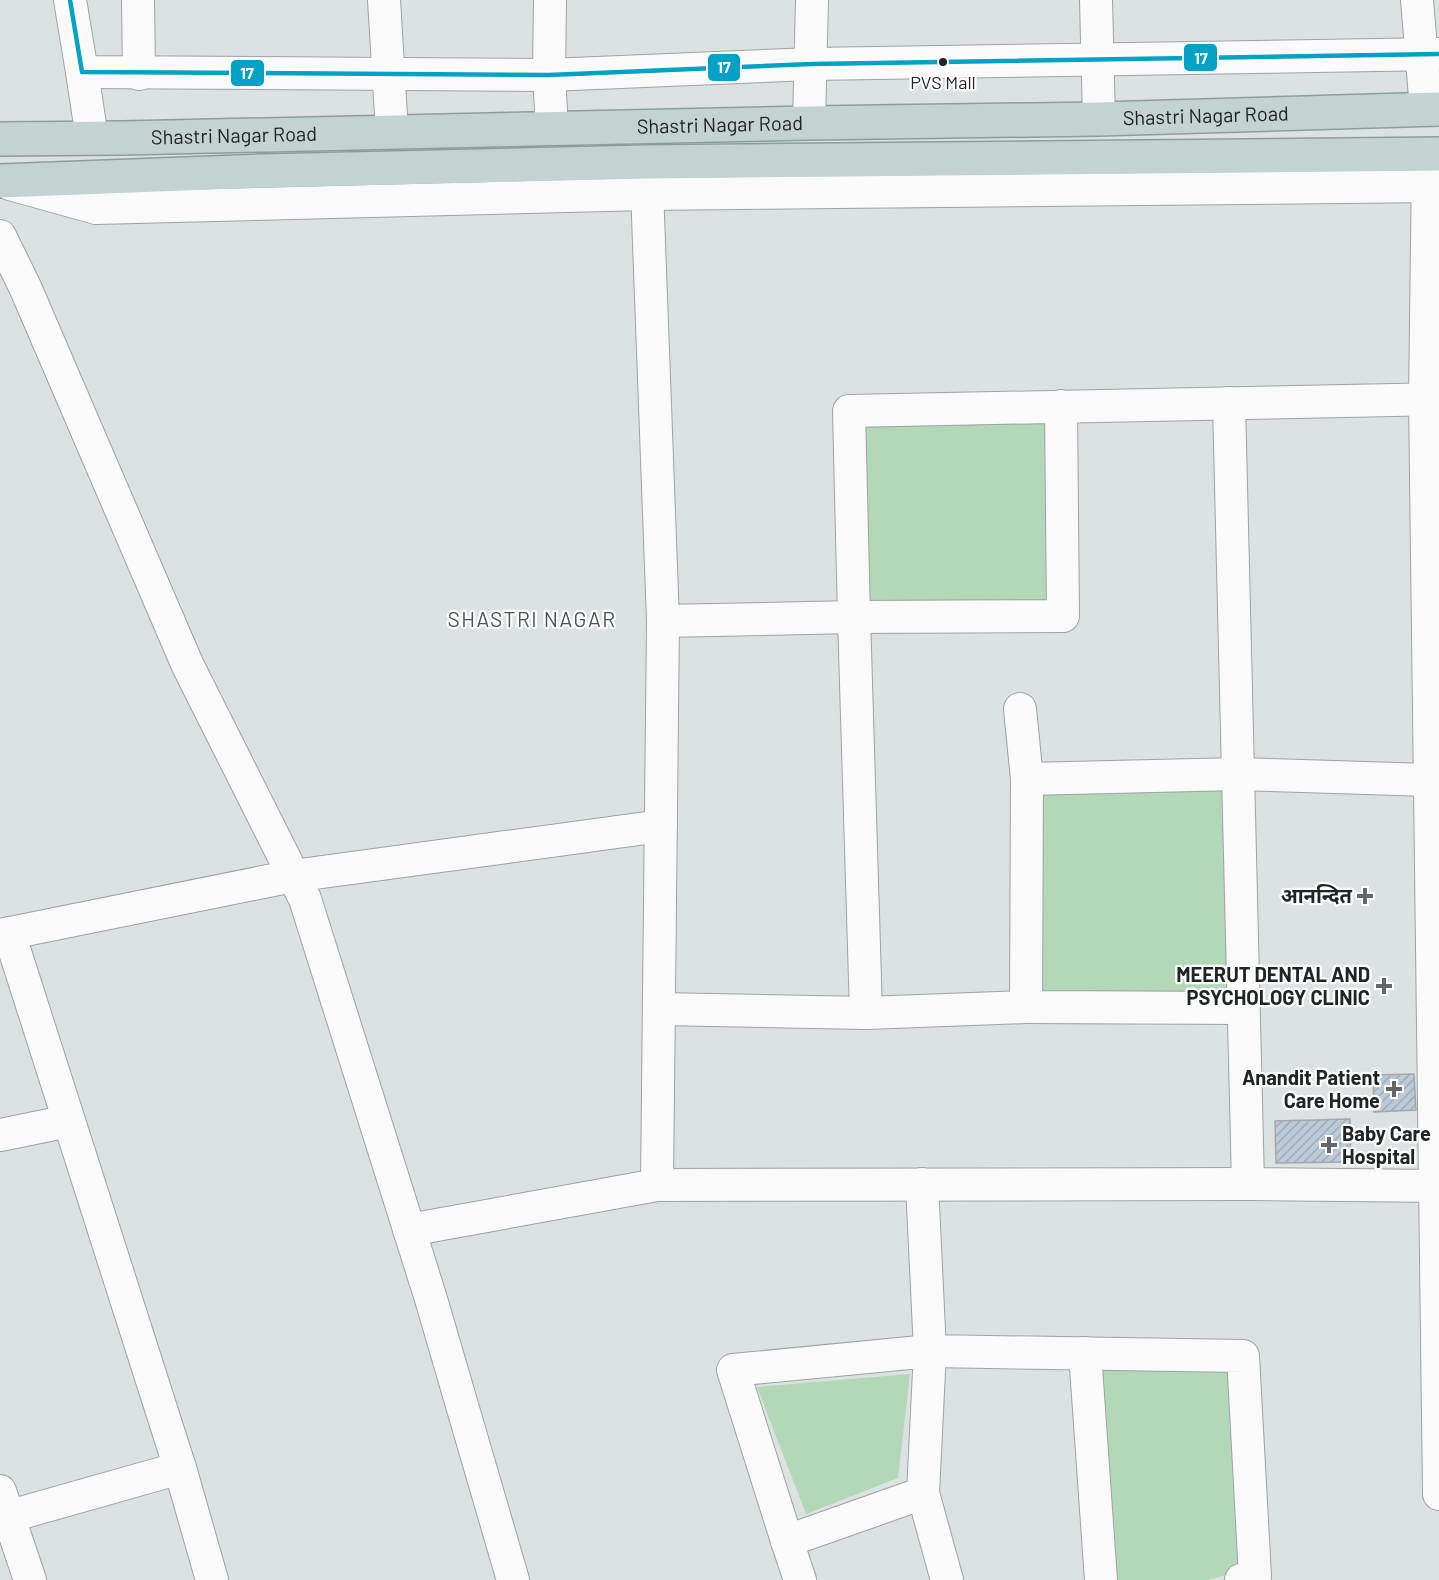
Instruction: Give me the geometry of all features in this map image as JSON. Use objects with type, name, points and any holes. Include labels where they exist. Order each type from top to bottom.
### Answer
[{"type":"highway","name":"Shastri Nagar Road","points":[[0,139],[1099,119],[1432,109]]},
{"type":"highway","points":[[0,181],[264,171],[646,162],[1100,158],[1433,170],[1432,109]]},
{"type":"highway","points":[[1099,119],[1100,158]]},
{"type":"street","points":[[70,0],[92,138]]},
{"type":"street","points":[[138,0],[139,74]]},
{"type":"street","points":[[384,0],[392,132]]},
{"type":"street","points":[[550,0],[549,75],[552,129]]},
{"type":"street","points":[[809,123],[812,0]]},
{"type":"street","points":[[1096,0],[1099,119]]},
{"type":"street","points":[[1417,0],[1430,54],[1432,109]]},
{"type":"street","points":[[82,72],[549,75],[812,64],[1430,54]]},
{"type":"street","points":[[646,162],[663,621],[657,1185]]},
{"type":"street","points":[[0,181],[96,208],[646,195],[1433,170],[1430,780],[1436,997],[1439,1494]]},
{"type":"street","points":[[0,236],[25,287],[188,666],[305,899],[431,1299],[513,1580]]},
{"type":"street","points":[[866,1012],[849,411],[1432,399]]},
{"type":"street","points":[[1229,403],[1248,1184]]},
{"type":"street","points":[[663,621],[1063,616],[1061,406]]},
{"type":"street","points":[[1020,709],[1027,779],[1026,1006]]},
{"type":"street","points":[[1027,779],[1238,774],[1430,780]]},
{"type":"street","points":[[212,1580],[180,1468],[69,1121],[4,934],[293,876],[660,826]]},
{"type":"street","points":[[659,1009],[866,1012],[1026,1006],[1243,1008]]},
{"type":"street","points":[[0,1135],[69,1121]]},
{"type":"street","points":[[922,1184],[930,1351],[923,1493],[947,1580]]},
{"type":"street","points":[[409,1230],[657,1185],[1437,1186]]},
{"type":"street","points":[[800,1580],[733,1370],[930,1351],[1243,1356],[1250,1579]]},
{"type":"street","points":[[1085,1353],[1101,1580]]},
{"type":"street","points":[[30,1580],[3,1509],[180,1468]]},
{"type":"street","points":[[787,1541],[923,1493]]},
{"type":"green space","points":[[1050,419],[1049,607],[867,605],[861,425]]},
{"type":"green space","points":[[1230,783],[1231,993],[1039,994],[1037,792]]},
{"type":"green space","points":[[1096,1363],[1235,1369],[1244,1570],[1207,1580],[1112,1580]]},
{"type":"green space","points":[[910,1374],[898,1478],[806,1514],[757,1387]]},
{"type":"building","points":[[1414,1074],[1416,1110],[1374,1112],[1373,1075]]},
{"type":"building","points":[[1350,1119],[1351,1162],[1276,1163],[1275,1121]]},
{"type":"transit line","name":"17","points":[[70,0],[82,72],[549,75],[812,64],[1439,54]]},
{"type":"place","name":"PVS Mall","points":[[943,62]]},
{"type":"place","name":"आनन्दित","points":[[1365,896]]},
{"type":"place","name":"MEERUT DENTAL AND PSYCHOLOGY CLINIC","points":[[1384,986]]},
{"type":"place","name":"Anandit Patient Care Home","points":[[1394,1089]]},
{"type":"place","name":"Baby Care Hospital","points":[[1329,1145]]},
{"type":"district","name":"SHASTRI NAGAR","points":[[532,620]]}]
